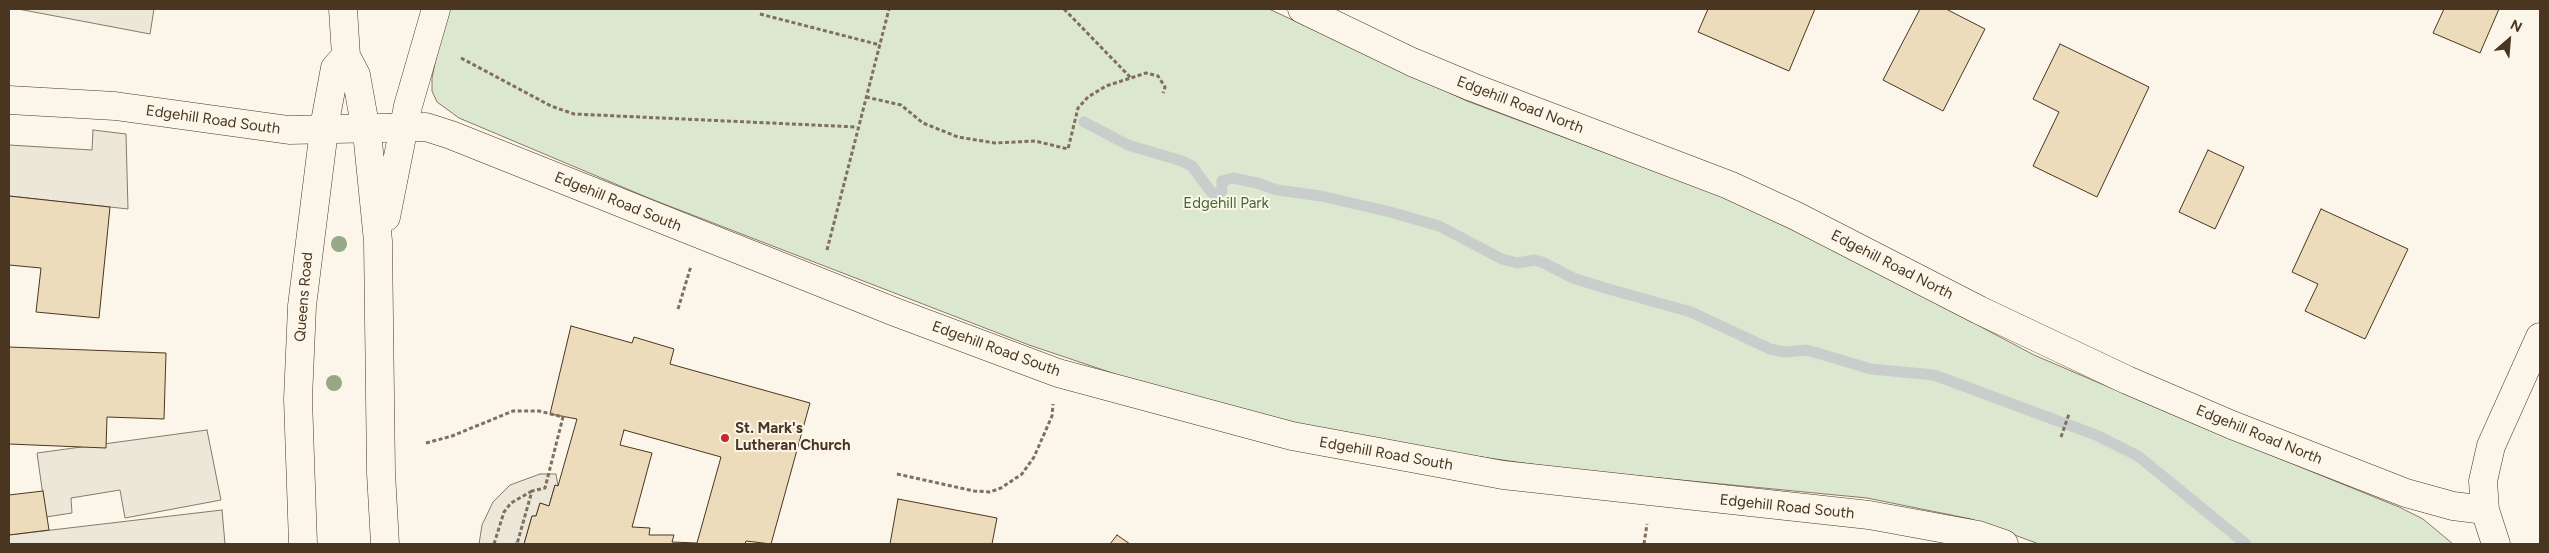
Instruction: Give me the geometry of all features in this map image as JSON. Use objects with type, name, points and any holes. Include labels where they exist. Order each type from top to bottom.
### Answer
[{"type":"street","points":[[343,9],[346,56],[356,75],[373,177],[379,265],[381,473],[385,544]]},
{"type":"street","points":[[379,265],[387,210],[404,127],[421,55],[436,9]]},
{"type":"street","name":"Edgehill Road North","points":[[1302,9],[1412,62],[1472,87],[1729,185],[1796,216],[1979,310],[2126,380],[2232,425],[2406,493],[2453,506],[2485,510]]},
{"type":"street","name":"Queens Road","points":[[303,544],[299,466],[299,366],[302,306],[324,130],[335,68],[346,56]]},
{"type":"street","name":"Edgehill Road South","points":[[9,100],[115,106],[289,130],[426,127],[451,135],[895,312],[1058,373],[1292,436],[1503,475],[1869,515],[1978,535],[2004,544]]},
{"type":"street","points":[[2496,544],[2485,510],[2483,481],[2491,446],[2540,337]]},
{"type":"path","points":[[831,234],[857,127],[889,9]]},
{"type":"path","points":[[1064,9],[1131,78]]},
{"type":"path","points":[[760,14],[880,45]]},
{"type":"path","points":[[461,58],[551,106],[574,114],[857,127]]},
{"type":"path","points":[[866,97],[901,105],[923,122],[966,139],[995,143],[1034,141],[1068,149],[1081,102],[1106,86],[1146,73],[1158,76],[1164,87],[1163,93]]},
{"type":"path","points":[[678,309],[694,258]]},
{"type":"path","points":[[897,474],[974,491],[990,492],[1001,488],[1022,474],[1034,457],[1052,416],[1053,405],[1051,396]]},
{"type":"path","points":[[426,443],[452,436],[513,411],[539,411],[563,417],[545,488],[532,491],[511,503],[504,512],[494,544]]},
{"type":"path","points":[[2061,437],[2069,414]]},
{"type":"path","points":[[515,544],[517,544],[532,491]]},
{"type":"green space","name":"Edgehill Park","points":[[449,9],[1269,9],[1467,101],[1724,197],[1847,256],[2034,355],[2197,425],[2399,507],[2423,519],[2453,544],[2039,544],[1971,519],[1867,498],[1566,469],[1467,455],[1286,422],[1130,379],[1029,345],[651,199],[459,118],[437,102],[432,91],[432,78],[439,44]]},
{"type":"shaded area","points":[[18,9],[154,9],[150,34]]},
{"type":"shaded area","points":[[93,130],[126,134],[128,209],[9,196],[9,145],[92,150]]},
{"type":"shaded area","points":[[207,430],[221,500],[125,518],[120,490],[71,498],[72,513],[46,517],[37,453]]},
{"type":"shaded area","points":[[540,474],[556,474],[558,486],[555,485],[549,506],[540,503],[536,516],[532,516],[524,544],[479,544],[482,525],[493,502],[510,485]]},
{"type":"shaded area","points":[[222,510],[225,544],[9,544],[9,535]]},
{"type":"building","points":[[1708,9],[1815,9],[1789,71],[1698,32]]},
{"type":"building","points":[[1920,9],[1946,9],[1985,29],[1943,111],[1883,80]]},
{"type":"building","points":[[2444,9],[2499,9],[2480,53],[2433,33]]},
{"type":"building","points":[[2060,44],[2149,87],[2097,197],[2033,166],[2059,112],[2033,99]]},
{"type":"building","points":[[2208,150],[2244,167],[2215,229],[2179,212]]},
{"type":"building","points":[[9,196],[110,207],[99,318],[36,312],[41,268],[9,265]]},
{"type":"building","points":[[2321,209],[2408,249],[2365,339],[2305,311],[2318,284],[2292,272]]},
{"type":"building","name":"St. Mark's Lutheran Church","points":[[571,326],[632,343],[634,337],[674,349],[670,364],[810,403],[771,544],[746,541],[745,544],[524,544],[532,516],[536,516],[540,503],[549,506],[555,485],[558,486],[577,419],[550,414]],"holes":[[[624,430],[721,457],[697,543],[672,542],[674,535],[649,535],[650,528],[632,527],[652,453],[620,445]]]},
{"type":"building","points":[[9,347],[166,353],[164,419],[107,417],[106,448],[9,444]]},
{"type":"building","points":[[43,491],[49,530],[9,535],[9,495]]},
{"type":"building","points":[[898,499],[997,518],[992,544],[890,544]]},
{"type":"building","points":[[1117,535],[1130,544],[1110,544]]},
{"type":"waterway","points":[[1084,122],[1128,145],[1182,161],[1192,166],[1211,192],[1215,194],[1222,191],[1222,181],[1233,178],[1277,190],[1321,196],[1390,212],[1439,226],[1502,259],[1517,263],[1534,260],[1542,262],[1573,278],[1691,312],[1770,349],[1785,352],[1807,350],[1871,369],[1934,375],[2096,435],[2138,456],[2246,544]]},
{"type":"place","name":"St. Mark's Lutheran Church","points":[[725,438]]}]
